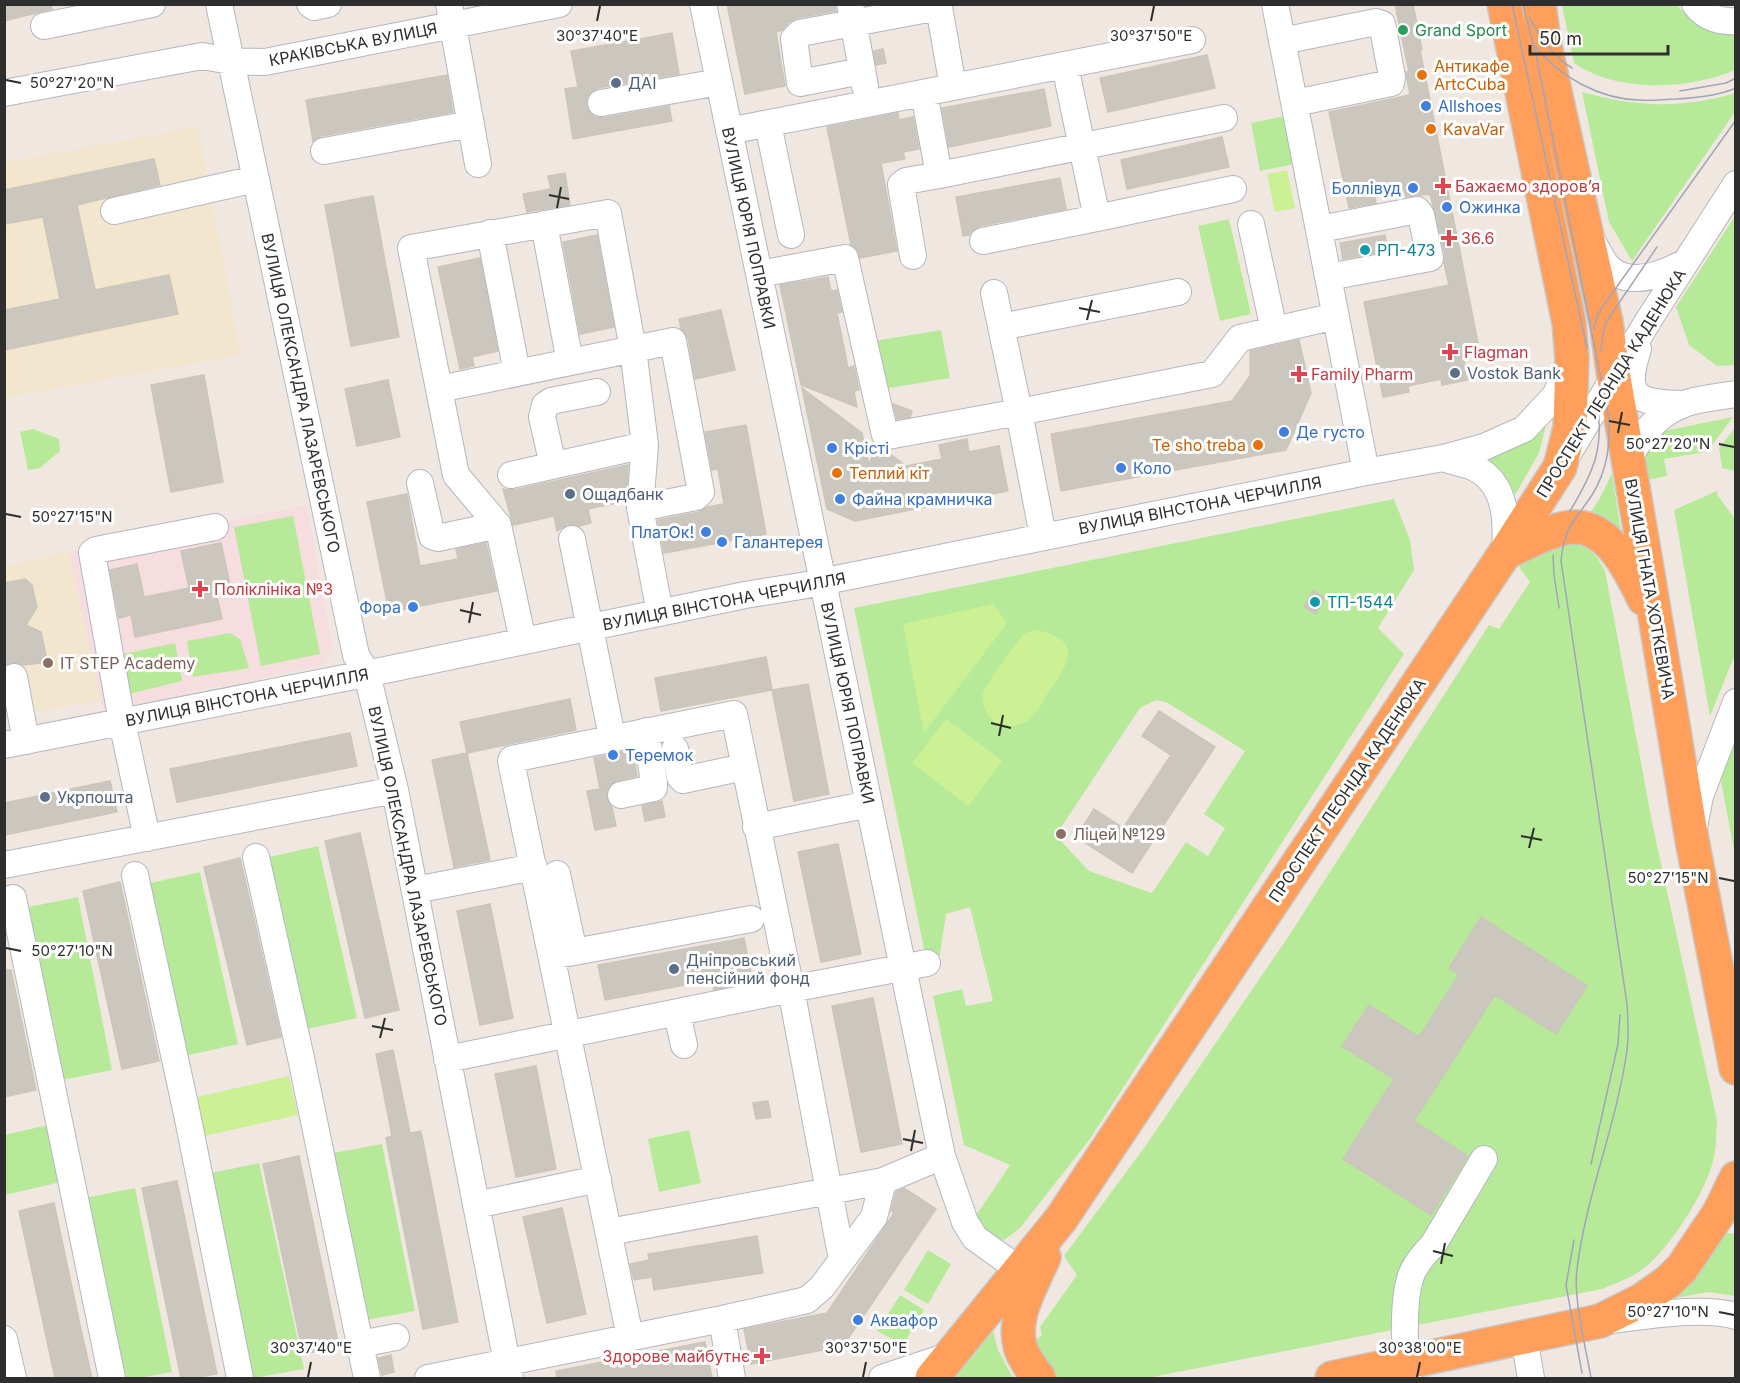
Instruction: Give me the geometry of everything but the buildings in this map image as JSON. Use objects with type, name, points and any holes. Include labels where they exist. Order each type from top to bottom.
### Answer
[{"type":"highway","points":[[1504,4],[1569,323],[1572,358],[1570,428],[1560,467]]},
{"type":"highway","name":"ВУЛИЦЯ ГНАТА ХОТКЕВИЧА","points":[[1539,4],[1548,61],[1606,322],[1692,840],[1723,953],[1736,1068]]},
{"type":"highway","name":"ПРОСПЕКТ ЛЕОНІДА КАДЕНЮКА","points":[[940,1367],[1061,1219],[1560,467]]},
{"type":"highway","points":[[1505,553],[1549,533],[1576,527],[1592,531],[1615,549],[1620,556],[1658,628]]},
{"type":"highway","points":[[1332,1378],[1396,1372],[1524,1338],[1600,1321],[1642,1300],[1669,1281],[1682,1268],[1727,1211],[1736,1178]]},
{"type":"highway","points":[[1039,1378],[1020,1348],[1018,1326],[1025,1301],[1061,1219]]},
{"type":"street","points":[[44,26],[152,4]]},
{"type":"street","name":"ВУЛИЦЯ ОЛЕКСАНДРА ЛАЗАРЕВСЬКОГО","points":[[219,4],[354,648],[367,674],[395,790],[508,1371]]},
{"type":"street","points":[[310,4],[314,7],[328,4]]},
{"type":"street","name":"КРАКІВСЬКА ВУЛИЦЯ","points":[[4,93],[202,56],[231,61],[265,62],[451,15],[559,4]]},
{"type":"street","name":"ВУЛИЦЯ ЮРІЯ ПОПРАВКИ","points":[[703,4],[869,804],[915,965],[942,1156],[965,1222],[975,1238],[1020,1270]]},
{"type":"street","points":[[1275,4],[1366,472]]},
{"type":"street","points":[[1695,4],[1700,11],[1714,19],[1736,21]]},
{"type":"street","points":[[862,71],[801,83],[793,44],[796,35],[851,14],[938,6],[953,87]]},
{"type":"street","points":[[851,14],[868,104]]},
{"type":"street","points":[[451,15],[478,164]]},
{"type":"street","points":[[1282,41],[1379,22],[1382,24],[1385,38],[1391,83],[1294,103]]},
{"type":"street","points":[[729,131],[1192,40]]},
{"type":"street","points":[[1065,66],[1097,218]]},
{"type":"street","points":[[601,103],[719,82]]},
{"type":"street","points":[[924,93],[939,175]]},
{"type":"street","points":[[913,256],[901,185],[906,182],[1224,118]]},
{"type":"street","points":[[324,151],[471,124]]},
{"type":"street","points":[[768,124],[790,235]]},
{"type":"street","points":[[114,211],[256,179]]},
{"type":"street","name":"ПРОСПЕКТ ЛЕОНІДА КАДЕНЮКА","points":[[1560,467],[1684,263],[1736,184]]},
{"type":"street","points":[[983,241],[1233,189]]},
{"type":"street","points":[[1320,229],[1417,210],[1421,215],[1430,258],[1329,277]]},
{"type":"street","points":[[523,641],[498,525],[456,475],[411,248],[608,213],[633,349],[645,445],[640,508],[660,613]]},
{"type":"street","points":[[544,224],[570,362]]},
{"type":"street","points":[[1251,224],[1274,330]]},
{"type":"street","points":[[490,233],[517,373]]},
{"type":"street","points":[[1588,234],[1607,266],[1615,273],[1625,277],[1664,274],[1684,263]]},
{"type":"street","points":[[759,274],[845,258],[885,435],[888,436],[1212,374],[1240,338],[1336,316]]},
{"type":"street","points":[[1001,327],[1178,292]]},
{"type":"street","points":[[993,293],[1043,536]]},
{"type":"street","points":[[1648,321],[1631,372],[1633,386],[1638,396],[1647,401],[1684,404],[1736,394]]},
{"type":"street","points":[[439,389],[674,342],[701,492],[696,497],[640,508]]},
{"type":"street","name":"ВУЛИЦЯ ВІНСТОНА ЧЕРЧИЛЛЯ","points":[[15,743],[824,582],[1043,536],[1443,459],[1484,447],[1524,429],[1555,396],[1572,358]]},
{"type":"street","points":[[553,465],[542,417],[545,405],[551,401],[597,392]]},
{"type":"street","points":[[1628,461],[1636,443],[1646,431],[1664,416],[1684,404]]},
{"type":"street","points":[[512,475],[645,445]]},
{"type":"street","name":"ВУЛИЦЯ ВІНСТОНА ЧЕРЧИЛЛЯ","points":[[1443,459],[1475,468],[1491,480],[1500,494],[1507,523],[1505,553]]},
{"type":"street","points":[[420,483],[432,536],[438,538],[498,525]]},
{"type":"street","points":[[147,838],[122,722],[92,553],[96,550],[215,526]]},
{"type":"street","points":[[572,539],[612,737]]},
{"type":"street","points":[[14,677],[15,743]]},
{"type":"street","points":[[1692,840],[1700,796],[1736,702]]},
{"type":"street","points":[[630,1337],[568,1035],[563,954],[546,871],[512,759],[734,714],[791,989],[842,1260]]},
{"type":"street","points":[[621,795],[654,788],[646,731]]},
{"type":"street","points":[[675,749],[680,777],[683,780],[744,767]]},
{"type":"street","points":[[4,865],[395,790]]},
{"type":"street","points":[[756,827],[869,804]]},
{"type":"street","points":[[256,857],[301,1058],[366,1378]]},
{"type":"street","points":[[415,890],[546,871]]},
{"type":"street","points":[[135,875],[187,1114],[240,1378]]},
{"type":"street","points":[[13,898],[112,1378]]},
{"type":"street","points":[[563,954],[751,919]]},
{"type":"street","points":[[447,1059],[915,965]]},
{"type":"street","points":[[677,1013],[684,1045]]},
{"type":"street","points":[[609,1232],[884,1181],[942,1156]]},
{"type":"street","points":[[1396,1372],[1407,1288],[1412,1272],[1437,1239],[1484,1159]]},
{"type":"street","points":[[476,1205],[598,1179]]},
{"type":"street","points":[[428,1378],[508,1371],[630,1337],[807,1300],[822,1287],[874,1217],[884,1181]]},
{"type":"street","points":[[1600,1321],[1701,1312],[1727,1313],[1736,1316]]},
{"type":"street","points":[[722,1319],[732,1378]]},
{"type":"street","points":[[360,1344],[396,1337]]},
{"type":"street","points":[[1524,1338],[1531,1378]]},
{"type":"street","points":[[4,1339],[13,1378]]},
{"type":"street","points":[[882,1378],[940,1367]]},
{"type":"shaded area","points":[[198,127],[241,355],[5,398],[5,162]]},
{"type":"shaded area","name":"Поліклініка №3","points":[[307,505],[333,649],[324,665],[103,711],[69,552]]},
{"type":"shaded area","name":"IT STEP Academy","points":[[69,552],[101,700],[5,718],[5,566]]},
{"type":"green space","points":[[1562,5],[1677,5],[1696,22],[1710,27],[1735,30],[1735,70],[1696,82],[1653,85],[1631,84],[1591,73],[1574,63]]},
{"type":"green space","points":[[1582,92],[1621,101],[1658,104],[1696,102],[1735,93],[1735,112],[1632,261],[1609,222]]},
{"type":"green space","points":[[1285,116],[1295,164],[1260,171],[1251,123]]},
{"type":"green space","points":[[1287,170],[1295,208],[1275,212],[1267,174]]},
{"type":"green space","points":[[1735,216],[1735,365],[1717,366],[1689,345],[1676,307]]},
{"type":"green space","points":[[1229,219],[1251,314],[1220,321],[1198,226]]},
{"type":"green space","points":[[941,330],[950,378],[883,389],[874,341]]},
{"type":"green space","points":[[1551,405],[1539,453],[1515,495],[1503,474],[1484,459]]},
{"type":"green space","points":[[1733,417],[1705,452],[1664,459],[1667,476],[1642,481],[1643,450],[1659,432]]},
{"type":"green space","points":[[1735,428],[1736,471],[1722,468],[1719,448]]},
{"type":"green space","points":[[33,429],[59,439],[60,451],[40,468],[28,470],[20,432]]},
{"type":"green space","points":[[1612,473],[1621,532],[1587,518]]},
{"type":"green space","points":[[1717,491],[1718,496],[1735,519],[1736,652],[1710,716],[1674,510]]},
{"type":"green space","name":"Ліцей №129","points":[[1394,499],[1410,540],[1414,570],[1378,628],[1404,654],[1090,1139],[1020,1228],[1004,1240],[982,1234],[975,1217],[1010,1165],[964,1145],[933,996],[962,989],[966,1006],[993,1001],[970,907],[946,914],[939,960],[927,963],[854,608]],"holes":[[[1156,700],[1166,702],[1245,751],[1204,814],[1225,828],[1208,856],[1186,842],[1152,893],[1089,871],[1058,838],[1058,832],[1140,708]]]},
{"type":"green space","points":[[293,516],[320,654],[261,666],[234,527]]},
{"type":"green space","points":[[1573,544],[1593,553],[1605,571],[1653,827],[1717,1120],[1716,1148],[1711,1170],[1689,1213],[1669,1242],[1645,1268],[1602,1289],[1147,1378],[1053,1378],[1029,1347],[1042,1335],[1040,1327],[1077,1275],[1064,1256],[1144,1148],[1290,934],[1489,625],[1499,629],[1530,582],[1519,567],[1543,549],[1556,545]]},
{"type":"green space","points":[[993,604],[1007,623],[924,733],[903,624]]},
{"type":"green space","points":[[1037,630],[1062,640],[1067,647],[1066,663],[1030,719],[1014,726],[1004,726],[994,721],[984,707],[984,690],[1021,637],[1025,633]]},
{"type":"green space","points":[[230,633],[240,639],[249,668],[193,677],[187,641]]},
{"type":"green space","points":[[175,643],[182,681],[125,695],[118,661],[123,654]]},
{"type":"green space","points":[[946,719],[1002,761],[968,806],[912,763]]},
{"type":"green space","points":[[1735,733],[1735,855],[1720,776]]},
{"type":"green space","points":[[318,846],[357,1018],[303,1030],[265,858]]},
{"type":"green space","points":[[200,872],[238,1044],[185,1056],[146,884]]},
{"type":"green space","points":[[78,897],[112,1070],[58,1081],[24,908]]},
{"type":"green space","points":[[289,1076],[298,1115],[205,1136],[197,1097]]},
{"type":"green space","points":[[53,1124],[65,1181],[5,1195],[4,1135]]},
{"type":"green space","points":[[689,1130],[701,1183],[659,1192],[648,1139]]},
{"type":"green space","points":[[382,1144],[415,1311],[361,1321],[328,1154]]},
{"type":"green space","points":[[259,1163],[304,1369],[243,1378],[202,1175]]},
{"type":"green space","points":[[135,1188],[172,1372],[139,1378],[116,1378],[80,1199]]},
{"type":"green space","points":[[1727,1233],[1735,1234],[1735,1296],[1709,1292],[1674,1298],[1697,1274]]},
{"type":"green space","points":[[928,1250],[951,1264],[928,1304],[904,1290]]},
{"type":"green space","points":[[900,1295],[924,1310],[903,1345],[877,1331]]},
{"type":"green space","points":[[993,1331],[998,1350],[1013,1378],[955,1378]]},
{"type":"tram line","points":[[1512,4],[1587,348]]},
{"type":"tram line","points":[[1523,4],[1536,55],[1609,419],[1608,449],[1601,477],[1568,532],[1561,561],[1628,1021],[1628,1044],[1622,1078],[1587,1214],[1577,1269],[1578,1309],[1591,1378]]},
{"type":"tram line","points":[[1530,18],[1548,46],[1572,68]]},
{"type":"tram line","points":[[1535,46],[1556,67],[1581,84],[1595,91],[1624,99],[1691,98],[1714,95],[1736,88]]},
{"type":"tram line","points":[[1680,91],[1726,83],[1736,78]]},
{"type":"tram line","points":[[1594,329],[1597,316],[1603,306],[1736,120]]},
{"type":"tram line","points":[[1601,351],[1606,322],[1657,247]]},
{"type":"tram line","points":[[1570,511],[1586,482],[1596,457],[1599,430],[1597,398]]},
{"type":"tram line","points":[[1553,555],[1559,608]]},
{"type":"tram line","points":[[1591,1164],[1618,1044],[1620,1015]]},
{"type":"tram line","points":[[1574,1240],[1566,1285],[1582,1373]]},
{"type":"place","name":"Grand Sport","points":[[1403,30]]},
{"type":"place","name":"Антикафе ArtcCuba","points":[[1422,75]]},
{"type":"place","name":"ДАІ","points":[[616,83]]},
{"type":"place","name":"Allshoes","points":[[1426,106]]},
{"type":"place","name":"KavaVar","points":[[1431,129]]},
{"type":"place","name":"Бажаємо здоровʼя","points":[[1443,186]]},
{"type":"place","name":"Боллівуд","points":[[1413,188]]},
{"type":"place","name":"Ожинка","points":[[1447,207]]},
{"type":"place","name":"36.6","points":[[1449,238]]},
{"type":"place","name":"РП-473","points":[[1365,250]]},
{"type":"place","name":"Flagman","points":[[1450,352]]},
{"type":"place","name":"Vostok Bank","points":[[1455,373]]},
{"type":"place","name":"Family Pharm","points":[[1299,374]]},
{"type":"place","name":"Де густо","points":[[1284,432]]},
{"type":"place","name":"Te sho treba","points":[[1258,445]]},
{"type":"place","name":"Крісті","points":[[832,448]]},
{"type":"place","name":"Коло","points":[[1121,468]]},
{"type":"place","name":"Теплий кіт","points":[[837,473]]},
{"type":"place","name":"Ощадбанк","points":[[570,494]]},
{"type":"place","name":"Файна крамничка","points":[[840,499]]},
{"type":"place","name":"ПлатОк!","points":[[706,532]]},
{"type":"place","name":"Галантерея","points":[[722,542]]},
{"type":"place","name":"Поліклініка №3","points":[[200,589]]},
{"type":"place","name":"ТП-1544","points":[[1315,602]]},
{"type":"place","name":"Фора","points":[[413,607]]},
{"type":"place","name":"IT STEP Academy","points":[[48,663]]},
{"type":"place","name":"Теремок","points":[[613,755]]},
{"type":"place","name":"Укрпошта","points":[[45,797]]},
{"type":"place","name":"Ліцей №129","points":[[1061,834]]},
{"type":"place","name":"Дніпровський пенсійний фонд","points":[[674,969]]},
{"type":"place","name":"Аквафор","points":[[858,1320]]},
{"type":"place","name":"Здорове майбутнє","points":[[762,1356]]}]
